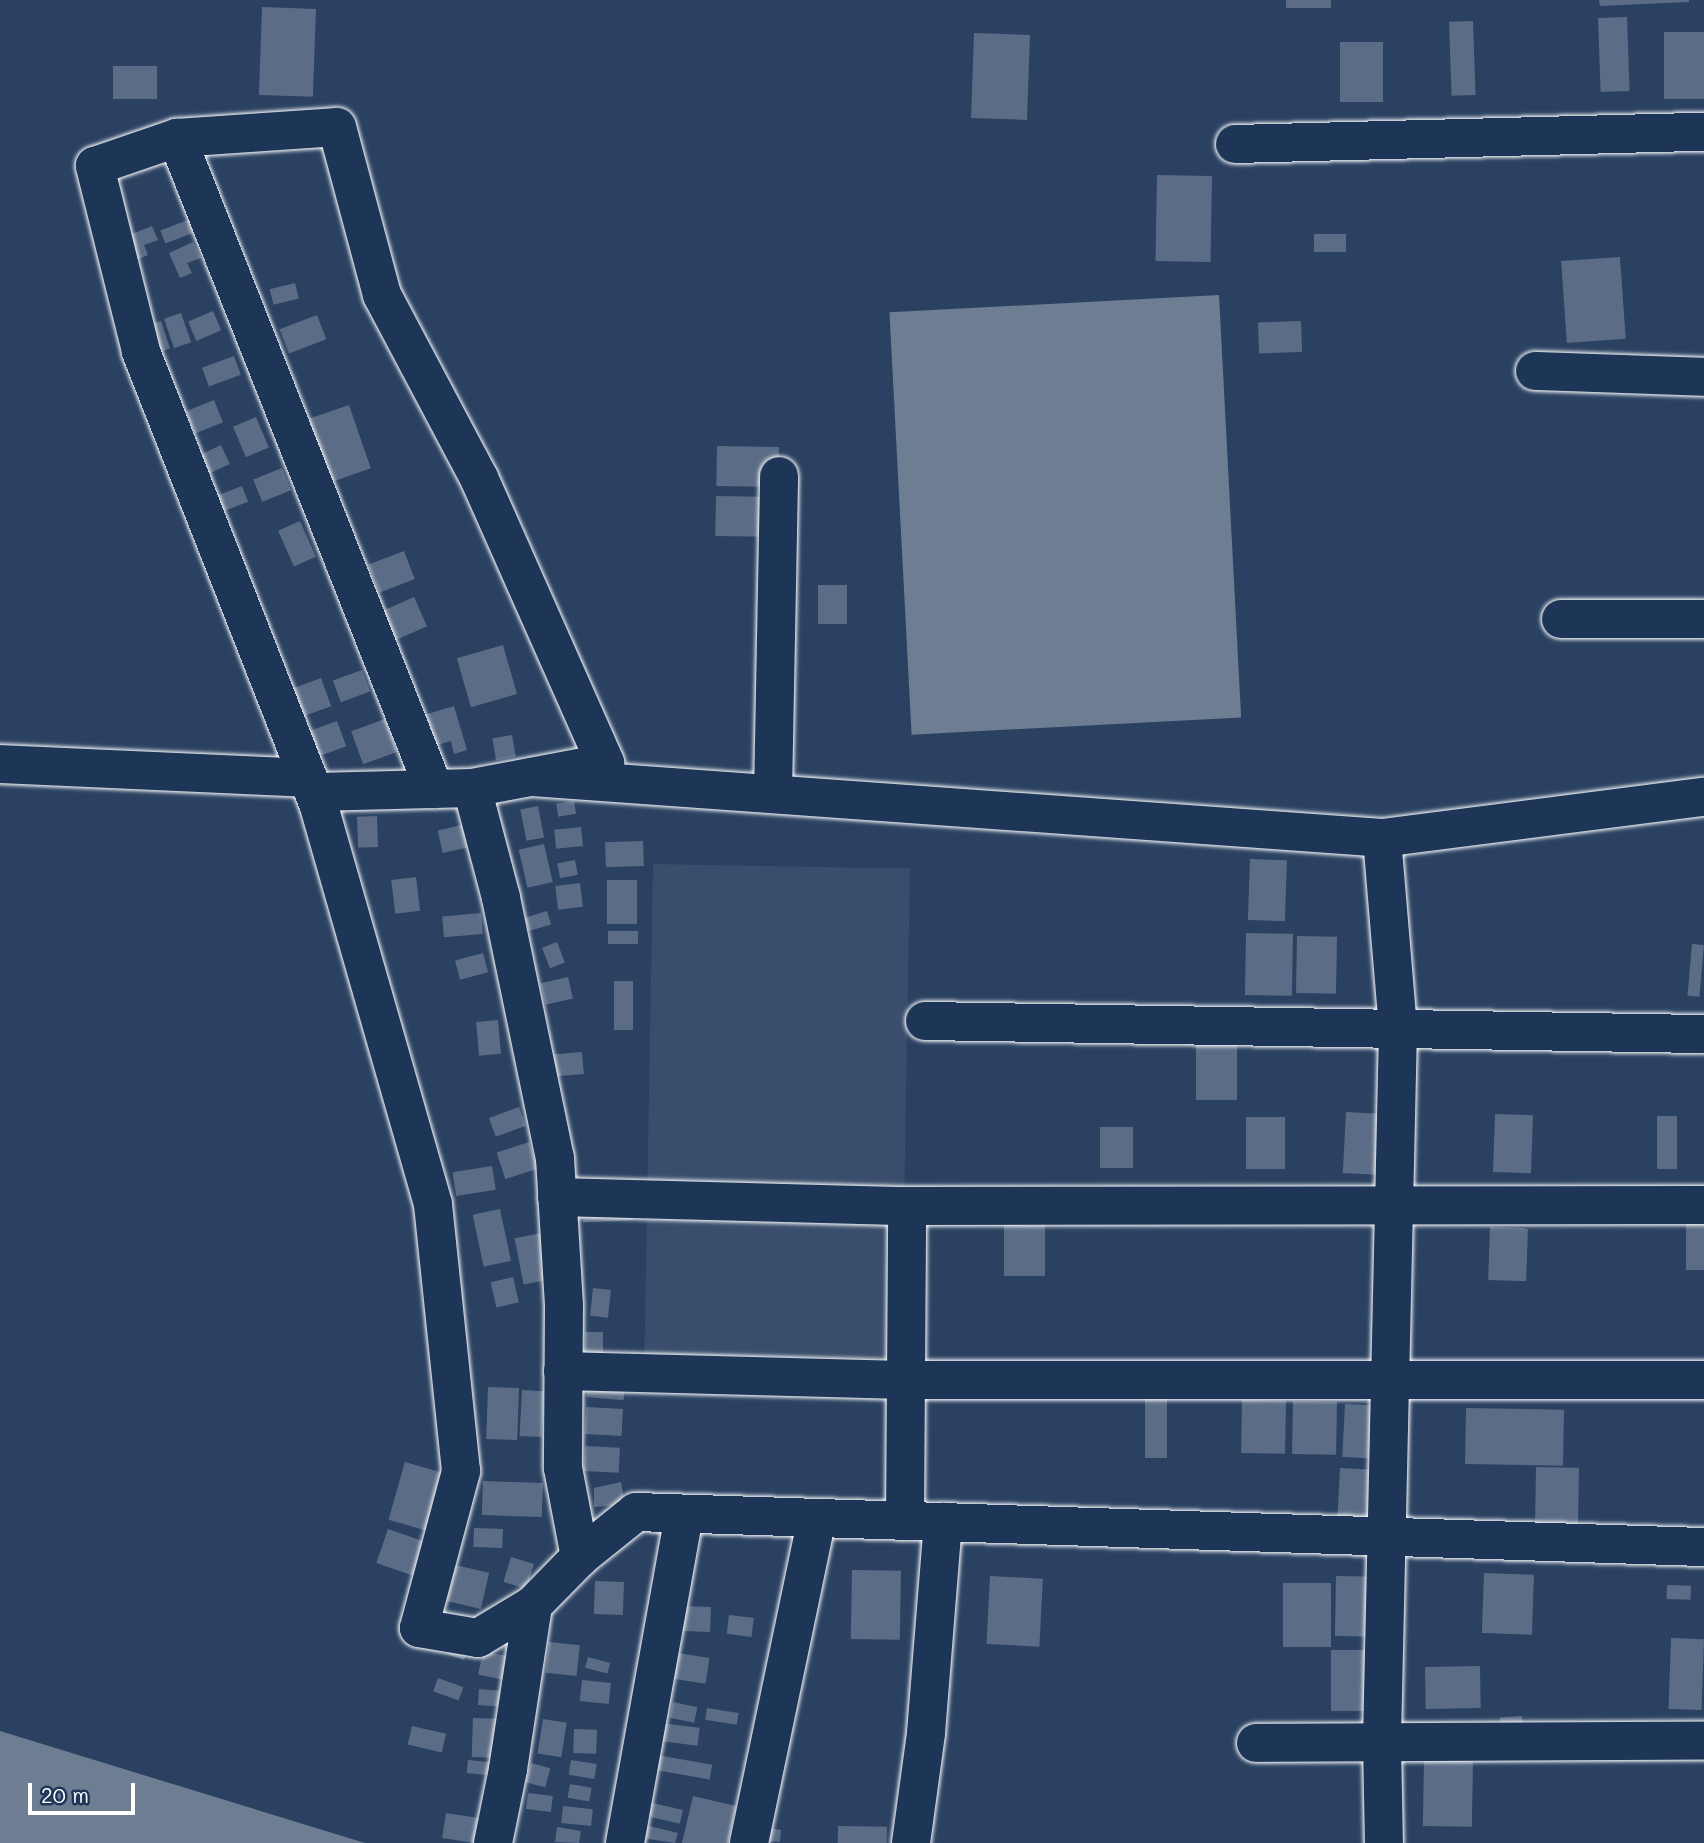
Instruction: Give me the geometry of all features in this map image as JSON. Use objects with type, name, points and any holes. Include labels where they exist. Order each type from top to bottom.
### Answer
[{"type":"street","points":[[0,764],[314,795],[315,792],[472,788],[605,763],[479,478],[382,295],[337,127],[177,138],[95,166],[141,351],[314,795],[433,1204],[461,1471],[419,1628],[478,1638],[533,1605],[580,1557],[636,1512],[1704,1547]]},
{"type":"street","points":[[1235,144],[1704,132]]},
{"type":"street","points":[[177,138],[434,789]]},
{"type":"street","points":[[1535,372],[1704,377]]},
{"type":"street","points":[[773,794],[779,476]]},
{"type":"street","points":[[1561,619],[1704,619]]},
{"type":"street","points":[[532,777],[1382,838],[1704,797]]},
{"type":"street","points":[[472,788],[507,925],[555,1158],[564,1305],[563,1468],[580,1557]]},
{"type":"street","points":[[1382,838],[1398,1029],[1382,1742],[1384,1843]]},
{"type":"street","points":[[925,1021],[1704,1034]]},
{"type":"street","points":[[557,1197],[907,1206],[1704,1205]]},
{"type":"street","points":[[905,1521],[907,1206]]},
{"type":"street","points":[[563,1371],[904,1380],[1704,1380]]},
{"type":"street","points":[[625,1843],[684,1514]]},
{"type":"street","points":[[749,1843],[817,1518]]},
{"type":"street","points":[[911,1843],[926,1734],[943,1522]]},
{"type":"street","points":[[493,1843],[508,1769],[533,1605]]},
{"type":"street","points":[[1256,1743],[1704,1741]]},
{"type":"shaded area","points":[[1219,295],[1241,717],[912,735],[889,312]]},
{"type":"shaded area","points":[[653,864],[910,868],[901,1358],[644,1354]]},
{"type":"shaded area","points":[[0,1731],[365,1843],[0,1843]]},
{"type":"building","points":[[1286,0],[1331,0],[1331,8],[1286,8]]},
{"type":"building","points":[[1599,0],[1689,0],[1689,2],[1600,6]]},
{"type":"building","points":[[262,7],[316,9],[313,97],[259,95]]},
{"type":"building","points":[[1627,17],[1630,91],[1601,92],[1598,18]]},
{"type":"building","points":[[1473,21],[1476,95],[1452,96],[1449,22]]},
{"type":"building","points":[[1664,32],[1704,32],[1704,99],[1664,99]]},
{"type":"building","points":[[974,33],[1030,35],[1027,120],[971,118]]},
{"type":"building","points":[[1340,42],[1383,42],[1383,102],[1340,102]]},
{"type":"building","points":[[113,66],[157,66],[157,99],[113,99]]},
{"type":"building","points":[[1157,175],[1212,176],[1210,262],[1155,261]]},
{"type":"building","points":[[193,218],[198,231],[165,244],[160,231]]},
{"type":"building","points":[[152,226],[158,240],[144,245],[148,255],[134,261],[124,237]]},
{"type":"building","points":[[1314,234],[1346,234],[1346,252],[1314,252]]},
{"type":"building","points":[[193,242],[201,258],[187,263],[192,273],[180,278],[169,253]]},
{"type":"building","points":[[1620,257],[1626,339],[1567,343],[1561,261]]},
{"type":"building","points":[[295,283],[299,299],[274,305],[270,289]]},
{"type":"building","points":[[213,311],[221,330],[196,341],[188,322]]},
{"type":"building","points":[[181,313],[191,342],[174,348],[164,319]]},
{"type":"building","points":[[317,315],[326,339],[289,354],[280,329]]},
{"type":"building","points":[[161,321],[170,349],[151,355],[142,327]]},
{"type":"building","points":[[1301,321],[1302,352],[1259,353],[1258,323]]},
{"type":"building","points":[[234,356],[241,375],[209,386],[202,368]]},
{"type":"building","points":[[214,400],[223,422],[195,433],[186,411]]},
{"type":"building","points":[[349,405],[371,468],[329,483],[307,419]]},
{"type":"building","points":[[256,417],[269,447],[246,457],[233,427]]},
{"type":"building","points":[[221,445],[230,464],[210,473],[201,454]]},
{"type":"building","points":[[717,446],[779,447],[778,487],[716,486]]},
{"type":"building","points":[[282,468],[291,490],[262,502],[253,480]]},
{"type":"building","points":[[242,486],[248,502],[224,511],[218,495]]},
{"type":"building","points":[[716,496],[779,497],[778,537],[715,536]]},
{"type":"building","points":[[300,521],[316,557],[294,566],[278,531]]},
{"type":"building","points":[[404,551],[415,579],[379,593],[369,565]]},
{"type":"building","points":[[818,585],[847,585],[847,624],[818,624]]},
{"type":"building","points":[[414,597],[427,626],[391,642],[378,613]]},
{"type":"building","points":[[503,645],[517,694],[471,707],[457,658]]},
{"type":"building","points":[[362,670],[370,692],[341,702],[333,681]]},
{"type":"building","points":[[321,678],[331,706],[299,718],[289,690]]},
{"type":"building","points":[[454,706],[467,750],[454,754],[451,741],[433,746],[424,715]]},
{"type":"building","points":[[385,719],[397,752],[363,764],[351,731]]},
{"type":"building","points":[[337,721],[346,746],[310,760],[300,734]]},
{"type":"building","points":[[512,735],[516,757],[496,760],[492,738]]},
{"type":"building","points":[[574,801],[576,814],[558,817],[556,804]]},
{"type":"building","points":[[538,806],[544,837],[526,841],[520,809]]},
{"type":"building","points":[[377,816],[378,847],[358,848],[357,817]]},
{"type":"building","points":[[462,825],[467,847],[443,853],[438,831]]},
{"type":"building","points":[[581,827],[583,846],[556,849],[554,830]]},
{"type":"building","points":[[643,841],[644,866],[606,867],[605,842]]},
{"type":"building","points":[[544,844],[553,882],[527,888],[519,850]]},
{"type":"building","points":[[1250,859],[1287,860],[1285,921],[1248,920]]},
{"type":"building","points":[[575,860],[578,875],[560,878],[557,863]]},
{"type":"building","points":[[416,877],[420,911],[395,914],[391,880]]},
{"type":"building","points":[[607,880],[637,880],[637,924],[607,924]]},
{"type":"building","points":[[580,883],[583,907],[558,910],[555,886]]},
{"type":"building","points":[[547,911],[551,924],[529,931],[525,918]]},
{"type":"building","points":[[481,913],[483,934],[444,937],[442,916]]},
{"type":"building","points":[[608,931],[638,931],[638,944],[608,944]]},
{"type":"building","points":[[1246,933],[1293,934],[1292,996],[1245,995]]},
{"type":"building","points":[[1297,936],[1337,937],[1336,994],[1296,993]]},
{"type":"building","points":[[557,942],[565,963],[550,968],[542,948]]},
{"type":"building","points":[[1692,944],[1704,945],[1699,997],[1687,996]]},
{"type":"building","points":[[483,953],[488,972],[460,980],[455,961]]},
{"type":"building","points":[[568,977],[573,998],[546,1005],[541,983]]},
{"type":"building","points":[[614,981],[633,981],[633,1030],[614,1030]]},
{"type":"building","points":[[498,1020],[501,1054],[479,1056],[476,1022]]},
{"type":"building","points":[[1196,1043],[1237,1043],[1237,1100],[1196,1100]]},
{"type":"building","points":[[582,1052],[584,1074],[554,1077],[552,1055]]},
{"type":"building","points":[[519,1107],[526,1126],[496,1137],[489,1118]]},
{"type":"building","points":[[1346,1112],[1385,1114],[1382,1175],[1343,1173]]},
{"type":"building","points":[[1495,1114],[1533,1115],[1531,1173],[1493,1172]]},
{"type":"building","points":[[1657,1116],[1677,1116],[1677,1169],[1657,1169]]},
{"type":"building","points":[[1246,1117],[1285,1117],[1285,1169],[1246,1169]]},
{"type":"building","points":[[1100,1127],[1133,1127],[1133,1168],[1100,1168]]},
{"type":"building","points":[[529,1142],[538,1169],[505,1179],[497,1153]]},
{"type":"building","points":[[492,1166],[496,1190],[456,1196],[452,1172]]},
{"type":"building","points":[[632,1199],[633,1220],[583,1223],[582,1202]]},
{"type":"building","points":[[500,1209],[511,1261],[484,1267],[473,1215]]},
{"type":"building","points":[[1004,1219],[1045,1219],[1045,1276],[1004,1276]]},
{"type":"building","points":[[1686,1222],[1704,1222],[1704,1270],[1686,1270]]},
{"type":"building","points":[[1490,1227],[1528,1228],[1526,1281],[1488,1280]]},
{"type":"building","points":[[547,1232],[556,1278],[524,1284],[515,1238]]},
{"type":"building","points":[[513,1277],[519,1302],[496,1308],[491,1282]]},
{"type":"building","points":[[593,1288],[611,1290],[608,1318],[590,1316]]},
{"type":"building","points":[[585,1332],[603,1332],[603,1361],[585,1361]]},
{"type":"building","points":[[589,1371],[626,1374],[624,1400],[587,1397]]},
{"type":"building","points":[[488,1387],[519,1388],[517,1440],[486,1439]]},
{"type":"building","points":[[522,1390],[544,1391],[542,1437],[520,1436]]},
{"type":"building","points":[[1145,1397],[1167,1397],[1167,1458],[1145,1458]]},
{"type":"building","points":[[1242,1400],[1286,1401],[1285,1454],[1241,1453]]},
{"type":"building","points":[[1293,1401],[1337,1402],[1336,1455],[1292,1454]]},
{"type":"building","points":[[1345,1404],[1389,1406],[1386,1459],[1342,1457]]},
{"type":"building","points":[[586,1407],[623,1409],[622,1436],[585,1434]]},
{"type":"building","points":[[1466,1408],[1564,1410],[1563,1466],[1465,1464]]},
{"type":"building","points":[[585,1446],[620,1448],[619,1473],[584,1471]]},
{"type":"building","points":[[405,1462],[443,1473],[427,1531],[388,1520]]},
{"type":"building","points":[[1536,1467],[1579,1468],[1578,1528],[1535,1527]]},
{"type":"building","points":[[1340,1468],[1384,1470],[1381,1524],[1337,1522]]},
{"type":"building","points":[[483,1481],[543,1483],[542,1517],[482,1515]]},
{"type":"building","points":[[621,1482],[625,1505],[594,1507],[594,1488]]},
{"type":"building","points":[[474,1528],[503,1529],[502,1548],[473,1547]]},
{"type":"building","points":[[388,1529],[425,1542],[413,1576],[376,1563]]},
{"type":"building","points":[[511,1557],[534,1564],[526,1589],[503,1582]]},
{"type":"building","points":[[455,1565],[489,1573],[481,1609],[447,1601]]},
{"type":"building","points":[[852,1570],[901,1571],[900,1640],[851,1639]]},
{"type":"building","points":[[1484,1573],[1534,1575],[1532,1635],[1482,1633]]},
{"type":"building","points":[[990,1576],[1043,1579],[1039,1647],[986,1644]]},
{"type":"building","points":[[1336,1576],[1379,1577],[1378,1637],[1335,1636]]},
{"type":"building","points":[[595,1581],[624,1582],[623,1615],[594,1614]]},
{"type":"building","points":[[1283,1583],[1331,1583],[1331,1647],[1283,1647]]},
{"type":"building","points":[[1667,1585],[1691,1586],[1690,1600],[1667,1599]]},
{"type":"building","points":[[683,1606],[711,1607],[710,1632],[682,1631]]},
{"type":"building","points":[[729,1615],[754,1618],[751,1637],[727,1634]]},
{"type":"building","points":[[1671,1638],[1704,1639],[1702,1710],[1669,1709]]},
{"type":"building","points":[[549,1642],[580,1645],[577,1676],[546,1673]]},
{"type":"building","points":[[451,1643],[469,1648],[464,1660],[447,1654]]},
{"type":"building","points":[[1331,1650],[1382,1650],[1382,1711],[1331,1711]]},
{"type":"building","points":[[483,1651],[512,1657],[507,1681],[478,1674]]},
{"type":"building","points":[[671,1652],[710,1658],[705,1684],[667,1678]]},
{"type":"building","points":[[588,1657],[610,1663],[607,1674],[585,1668]]},
{"type":"building","points":[[1480,1666],[1481,1708],[1426,1709],[1425,1667]]},
{"type":"building","points":[[438,1678],[463,1687],[459,1700],[433,1691]]},
{"type":"building","points":[[582,1680],[611,1683],[609,1704],[580,1701]]},
{"type":"building","points":[[479,1689],[506,1691],[505,1707],[478,1705]]},
{"type":"building","points":[[673,1702],[697,1707],[694,1723],[670,1718]]},
{"type":"building","points":[[707,1708],[739,1713],[737,1725],[705,1720]]},
{"type":"building","points":[[1522,1716],[1523,1730],[1501,1732],[1500,1718]]},
{"type":"building","points":[[473,1718],[497,1719],[496,1758],[472,1757]]},
{"type":"building","points":[[543,1719],[567,1723],[561,1757],[538,1754]]},
{"type":"building","points":[[660,1723],[700,1728],[698,1746],[658,1741]]},
{"type":"building","points":[[412,1726],[446,1734],[442,1752],[408,1745]]},
{"type":"building","points":[[574,1729],[597,1730],[596,1754],[573,1753]]},
{"type":"building","points":[[657,1755],[712,1765],[710,1779],[654,1770]]},
{"type":"building","points":[[468,1760],[495,1763],[493,1776],[467,1773]]},
{"type":"building","points":[[571,1760],[597,1764],[594,1779],[569,1775]]},
{"type":"building","points":[[1424,1760],[1473,1761],[1472,1827],[1423,1826]]},
{"type":"building","points":[[531,1763],[550,1768],[545,1787],[526,1782]]},
{"type":"building","points":[[570,1784],[592,1788],[589,1802],[568,1798]]},
{"type":"building","points":[[528,1793],[553,1796],[551,1812],[526,1809]]},
{"type":"building","points":[[693,1796],[736,1806],[728,1843],[682,1843]]},
{"type":"building","points":[[644,1801],[683,1810],[680,1824],[641,1815]]},
{"type":"building","points":[[563,1806],[593,1809],[591,1826],[561,1823]]},
{"type":"building","points":[[446,1813],[485,1819],[475,1843],[442,1838]]},
{"type":"building","points":[[645,1825],[678,1833],[675,1843],[642,1838]]},
{"type":"building","points":[[838,1826],[887,1827],[887,1843],[838,1843]]},
{"type":"building","points":[[557,1827],[581,1831],[579,1843],[555,1842]]},
{"type":"building","points":[[768,1828],[781,1830],[780,1842],[768,1841]]}]
